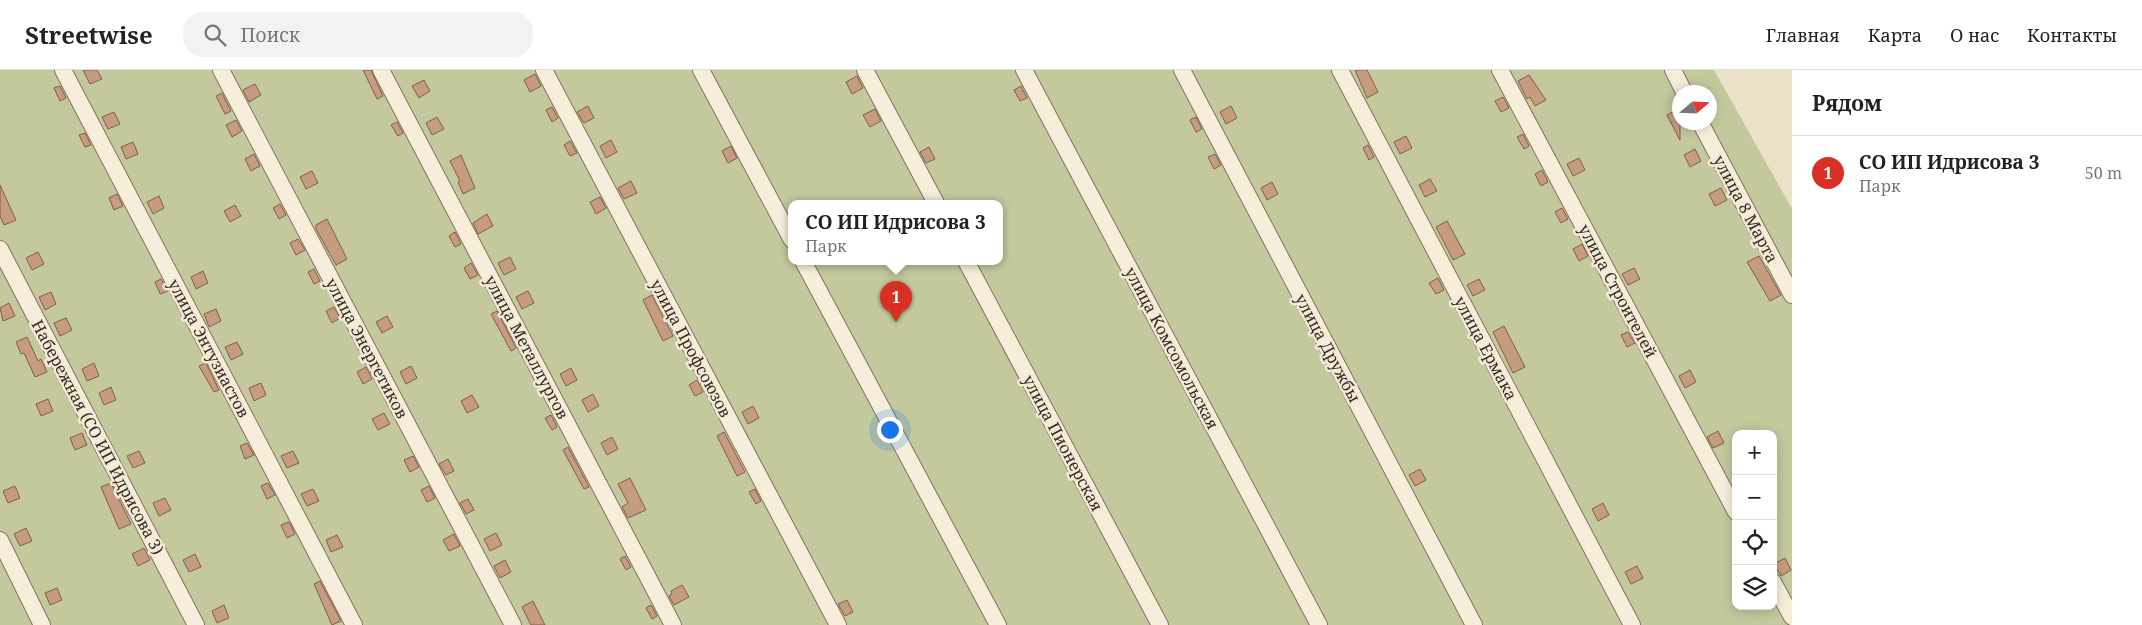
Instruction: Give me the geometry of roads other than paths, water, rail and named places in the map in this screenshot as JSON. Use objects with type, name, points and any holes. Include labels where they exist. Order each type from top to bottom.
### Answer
[{"type":"street","name":"улица Энтузиастов","points":[[64,70],[354,625]]},
{"type":"street","name":"улица Энергетиков","points":[[221,70],[513,625]]},
{"type":"street","name":"улица Металлургов","points":[[381,70],[674,625]]},
{"type":"street","name":"улица Профсоюзов","points":[[544,70],[838,625]]},
{"type":"street","points":[[701,70],[788,233]]},
{"type":"street","points":[[865,70],[934,200]]},
{"type":"street","name":"улица Комсомольская","points":[[1024,70],[1319,625]]},
{"type":"street","name":"улица Дружбы","points":[[1182,70],[1474,625]]},
{"type":"street","name":"улица Ермака","points":[[1340,70],[1632,625]]},
{"type":"street","name":"улица Строителей","points":[[1500,70],[1732,505]]},
{"type":"street","points":[[1672,70],[1680,85]]},
{"type":"street","name":"улица 8 Марта","points":[[1704,130],[1792,295]]},
{"type":"street","name":"Набережная (СО ИП Идрисова 3)","points":[[0,249],[196,625]]},
{"type":"street","points":[[805,265],[998,625]]},
{"type":"street","name":"улица Пионерская","points":[[968,265],[1160,625]]},
{"type":"street","points":[[0,540],[42,625]]},
{"type":"street","points":[[1777,589],[1792,617]]},
{"type":"place","name":"СО ИП Идрисова 3","points":[[896,322]]}]
